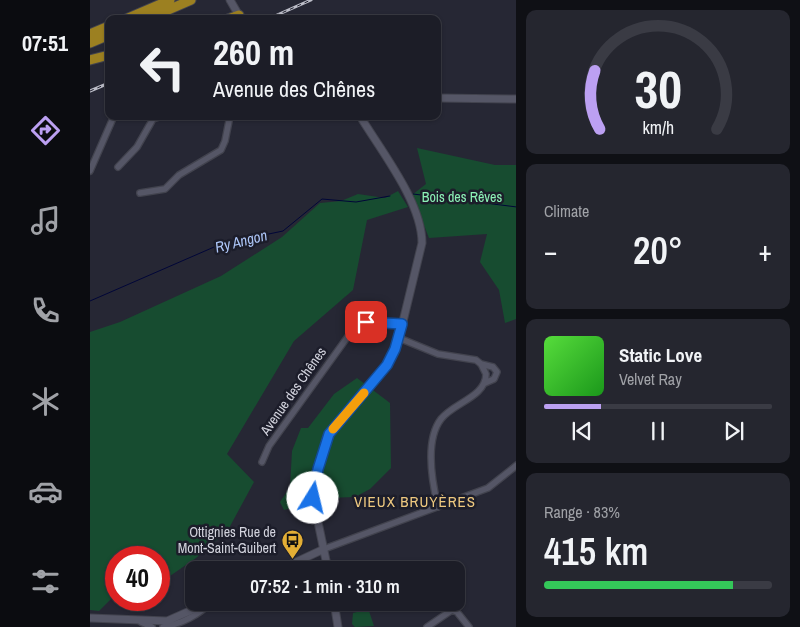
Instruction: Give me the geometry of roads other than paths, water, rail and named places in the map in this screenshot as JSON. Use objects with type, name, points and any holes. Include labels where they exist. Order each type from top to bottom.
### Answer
[{"type":"highway","points":[[156,15],[191,0]]},
{"type":"highway","points":[[135,15],[165,1]]},
{"type":"highway","points":[[90,34],[105,28]]},
{"type":"highway","points":[[90,43],[105,37]]},
{"type":"highway","points":[[90,60],[105,56]]},
{"type":"street","points":[[230,0],[239,15]]},
{"type":"street","points":[[441,98],[516,99]]},
{"type":"street","points":[[90,171],[112,120]]},
{"type":"street","points":[[118,167],[137,147],[150,123],[155,120]]},
{"type":"street","points":[[140,193],[165,188],[179,175],[221,150],[225,141],[228,120]]},
{"type":"street","points":[[326,561],[313,498],[318,469],[329,434],[391,358],[402,324],[422,243],[420,221],[410,199],[362,120]]},
{"type":"street","name":"Avenue des Chênes","points":[[262,462],[268,446],[354,328],[366,322],[402,324]]},
{"type":"street","points":[[398,338],[438,354],[472,359],[493,367],[496,372],[494,379],[485,383],[479,390],[449,411],[434,432],[431,455],[438,506]]},
{"type":"street","points":[[482,364],[486,374],[485,383]]},
{"type":"street","points":[[298,561],[324,549],[492,487],[516,465]]},
{"type":"street","points":[[427,627],[453,610],[469,627]]},
{"type":"street","points":[[90,618],[141,622],[167,621],[190,611]]},
{"type":"street","points":[[163,627],[176,624],[202,611]]},
{"type":"street","points":[[335,611],[338,627]]},
{"type":"street","points":[[141,622],[152,627]]},
{"type":"waterway","name":"Ry Angon","points":[[413,194],[516,207]]},
{"type":"waterway","name":"Ry Angon","points":[[90,301],[221,244],[283,231],[322,199],[356,202],[390,196]]},
{"type":"railway","points":[[277,15],[311,0]]},
{"type":"railway","points":[[90,91],[105,85]]},
{"type":"place","name":"Ottignies Rue de Mont-Saint-Guibert","points":[[292,559]]},
{"type":"district","name":"VIEUX BRUYÈRES","points":[[415,501]]},
{"type":"park label","name":"Bois des Rêves","points":[[462,197]]}]
